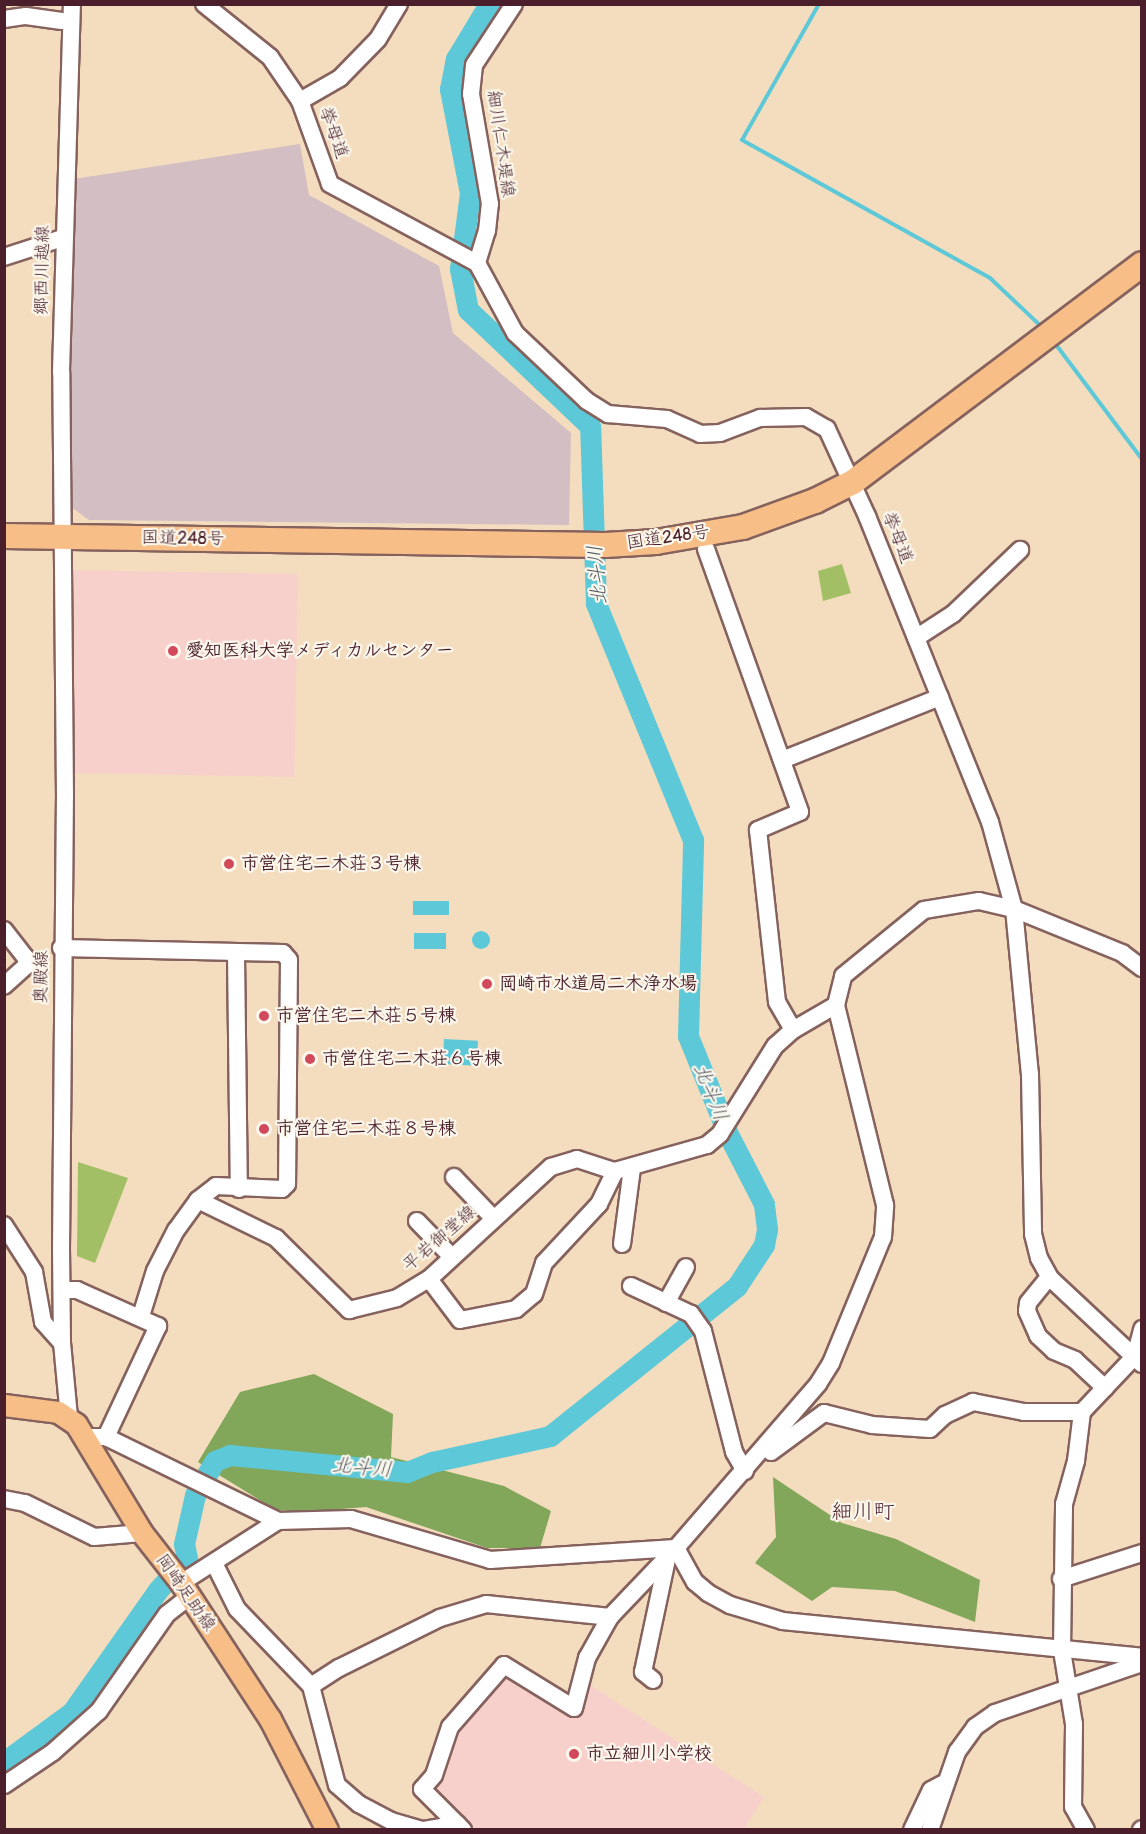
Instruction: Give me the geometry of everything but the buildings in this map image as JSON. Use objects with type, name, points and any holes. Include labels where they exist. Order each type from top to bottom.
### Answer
[{"type":"highway","name":"国道248号","points":[[594,552],[743,527],[856,489],[1142,264]]},
{"type":"highway","name":"国道248号","points":[[4,550],[61,544],[594,552],[706,549],[736,544],[856,489],[1142,281]]},
{"type":"highway","name":"国道248号","points":[[4,536],[61,544]]},
{"type":"main road","points":[[4,1405],[69,1418]]},
{"type":"main road","name":"岡崎足助線","points":[[69,1418],[142,1533],[179,1581],[270,1719],[327,1830]]},
{"type":"street","name":"郷西川越線","points":[[61,544],[63,238],[72,4]]},
{"type":"street","name":"挙母道","points":[[204,4],[270,57],[300,101],[330,184],[477,263],[493,288],[515,333],[587,401],[608,414],[667,419],[700,434],[720,433],[760,418],[806,417],[827,429],[856,489],[990,822],[1014,909],[1030,1074],[1034,1234],[1039,1258],[1049,1276]]},
{"type":"street","points":[[300,101],[340,78],[378,39],[399,4]]},
{"type":"street","name":"細川仁木堤線","points":[[477,263],[487,231],[490,204],[471,94],[474,65],[514,4]]},
{"type":"street","points":[[4,20],[26,15],[62,21]]},
{"type":"street","points":[[4,257],[63,238]]},
{"type":"street","name":"奥殿線","points":[[61,544],[65,797],[61,948],[62,1343],[69,1418]]},
{"type":"street","points":[[706,549],[800,812],[758,830],[777,1002],[793,1030],[836,1005]]},
{"type":"street","points":[[916,638],[953,614],[1020,550]]},
{"type":"street","points":[[782,759],[940,697]]},
{"type":"street","points":[[460,1827],[422,1789],[434,1775],[450,1727],[504,1665],[574,1708],[587,1658],[610,1617],[671,1553],[791,1419],[831,1363],[884,1237],[885,1205],[836,1005],[843,976],[924,910],[979,901],[1014,909],[1122,952],[1142,968]]},
{"type":"street","points":[[4,930],[26,957],[27,965],[4,986]]},
{"type":"street","points":[[61,948],[236,954],[283,953],[290,960],[287,1184],[282,1189],[239,1190],[216,1186],[198,1200],[176,1230],[155,1271],[141,1316]]},
{"type":"street","points":[[236,954],[239,1190]]},
{"type":"street","name":"平岩御堂線","points":[[198,1200],[276,1238],[350,1310],[397,1298],[429,1279],[551,1167],[577,1159],[615,1171],[633,1168],[707,1145],[720,1134],[765,1059],[793,1030]]},
{"type":"street","points":[[622,1244],[633,1168]]},
{"type":"street","points":[[429,1279],[460,1320],[516,1309],[534,1294],[544,1263],[599,1204],[615,1171]]},
{"type":"street","points":[[454,1177],[493,1218]]},
{"type":"street","points":[[417,1221],[452,1257]]},
{"type":"street","points":[[4,1225],[34,1272],[44,1322],[62,1343]]},
{"type":"street","points":[[666,1303],[686,1267]]},
{"type":"street","points":[[1105,1388],[1076,1360],[1054,1352],[1038,1336],[1028,1311],[1028,1303],[1049,1276],[1138,1360]]},
{"type":"street","points":[[631,1286],[691,1314],[703,1331],[734,1452],[745,1471]]},
{"type":"street","points":[[63,1290],[77,1290],[156,1324],[157,1329],[106,1437]]},
{"type":"street","points":[[1086,1830],[1073,1807],[1074,1725],[1062,1651],[1061,1579],[1064,1504],[1076,1461],[1082,1412],[1105,1388],[1138,1360],[1142,1329]]},
{"type":"street","points":[[745,1471],[824,1413],[872,1425],[930,1429],[945,1415],[973,1402],[1024,1412],[1082,1412]]},
{"type":"street","points":[[83,1437],[106,1437],[278,1521],[351,1519],[490,1560],[671,1553]]},
{"type":"street","points":[[4,1499],[25,1503],[94,1537],[142,1533]]},
{"type":"street","points":[[4,1785],[53,1752],[99,1711],[167,1614],[179,1581],[214,1563],[278,1521]]},
{"type":"street","points":[[1061,1579],[1142,1552]]},
{"type":"street","points":[[671,1553],[695,1582],[708,1593],[730,1605],[783,1622],[1142,1657]]},
{"type":"street","points":[[653,1680],[643,1672],[671,1553]]},
{"type":"street","points":[[214,1563],[237,1609],[311,1686],[337,1785],[359,1804],[391,1821],[423,1830],[460,1827]]},
{"type":"street","points":[[311,1686],[339,1668],[440,1618],[486,1604],[610,1617]]},
{"type":"street","points":[[930,1830],[945,1782],[967,1736],[986,1718],[1142,1663]]},
{"type":"street","points":[[912,1830],[931,1790],[945,1782]]},
{"type":"shaded area","points":[[300,144],[309,195],[439,266],[453,333],[571,433],[569,525],[89,520],[70,506],[74,179]]},
{"type":"shaded area","points":[[72,570],[298,574],[294,777],[68,773]]},
{"type":"shaded area","name":"市立細川小学校","points":[[509,1672],[575,1717],[587,1683],[764,1797],[744,1829],[477,1830],[433,1788],[443,1776],[458,1731]]},
{"type":"green space","points":[[842,564],[851,593],[823,601],[818,571]]},
{"type":"green space","points":[[78,1162],[128,1178],[95,1263],[77,1256]]},
{"type":"green space","points":[[314,1374],[393,1414],[391,1457],[504,1486],[551,1511],[540,1548],[487,1548],[366,1507],[305,1512],[276,1510],[198,1462],[240,1392]]},
{"type":"green space","points":[[773,1477],[842,1523],[896,1539],[980,1580],[975,1622],[895,1591],[832,1587],[812,1601],[755,1563],[776,1537]]},
{"type":"water","points":[[413,901],[449,901],[449,915],[413,915]]},
{"type":"water","points":[[481,931],[487,934],[490,940],[487,946],[481,949],[475,946],[472,940],[475,934]]},
{"type":"water","points":[[414,933],[446,933],[446,949],[414,949]]},
{"type":"water","points":[[444,1039],[478,1041],[477,1066],[443,1064]]},
{"type":"waterway","name":"北斗川","points":[[4,1762],[72,1712],[158,1590],[187,1558],[184,1544],[195,1495],[215,1461],[230,1455],[407,1472],[432,1462],[550,1436],[737,1286],[764,1245],[767,1229],[764,1204],[727,1132],[688,1036],[693,840],[596,603],[590,426],[468,310],[460,269],[470,193],[450,89],[456,59],[489,4]]},
{"type":"waterway","points":[[819,4],[742,140],[990,278],[1044,329]]},
{"type":"waterway","points":[[1054,342],[1142,459]]},
{"type":"place","name":"愛知医科大学メディカルセンター","points":[[173,651]]},
{"type":"place","name":"市営住宅二木荘３号棟","points":[[229,864]]},
{"type":"place","name":"岡崎市水道局二木浄水場","points":[[487,984]]},
{"type":"place","name":"市営住宅二木荘５号棟","points":[[264,1016]]},
{"type":"place","name":"市営住宅二木荘６号棟","points":[[310,1059]]},
{"type":"place","name":"市営住宅二木荘８号棟","points":[[264,1129]]},
{"type":"place","name":"市立細川小学校","points":[[574,1754]]},
{"type":"district","name":"細川町","points":[[863,1512]]}]
